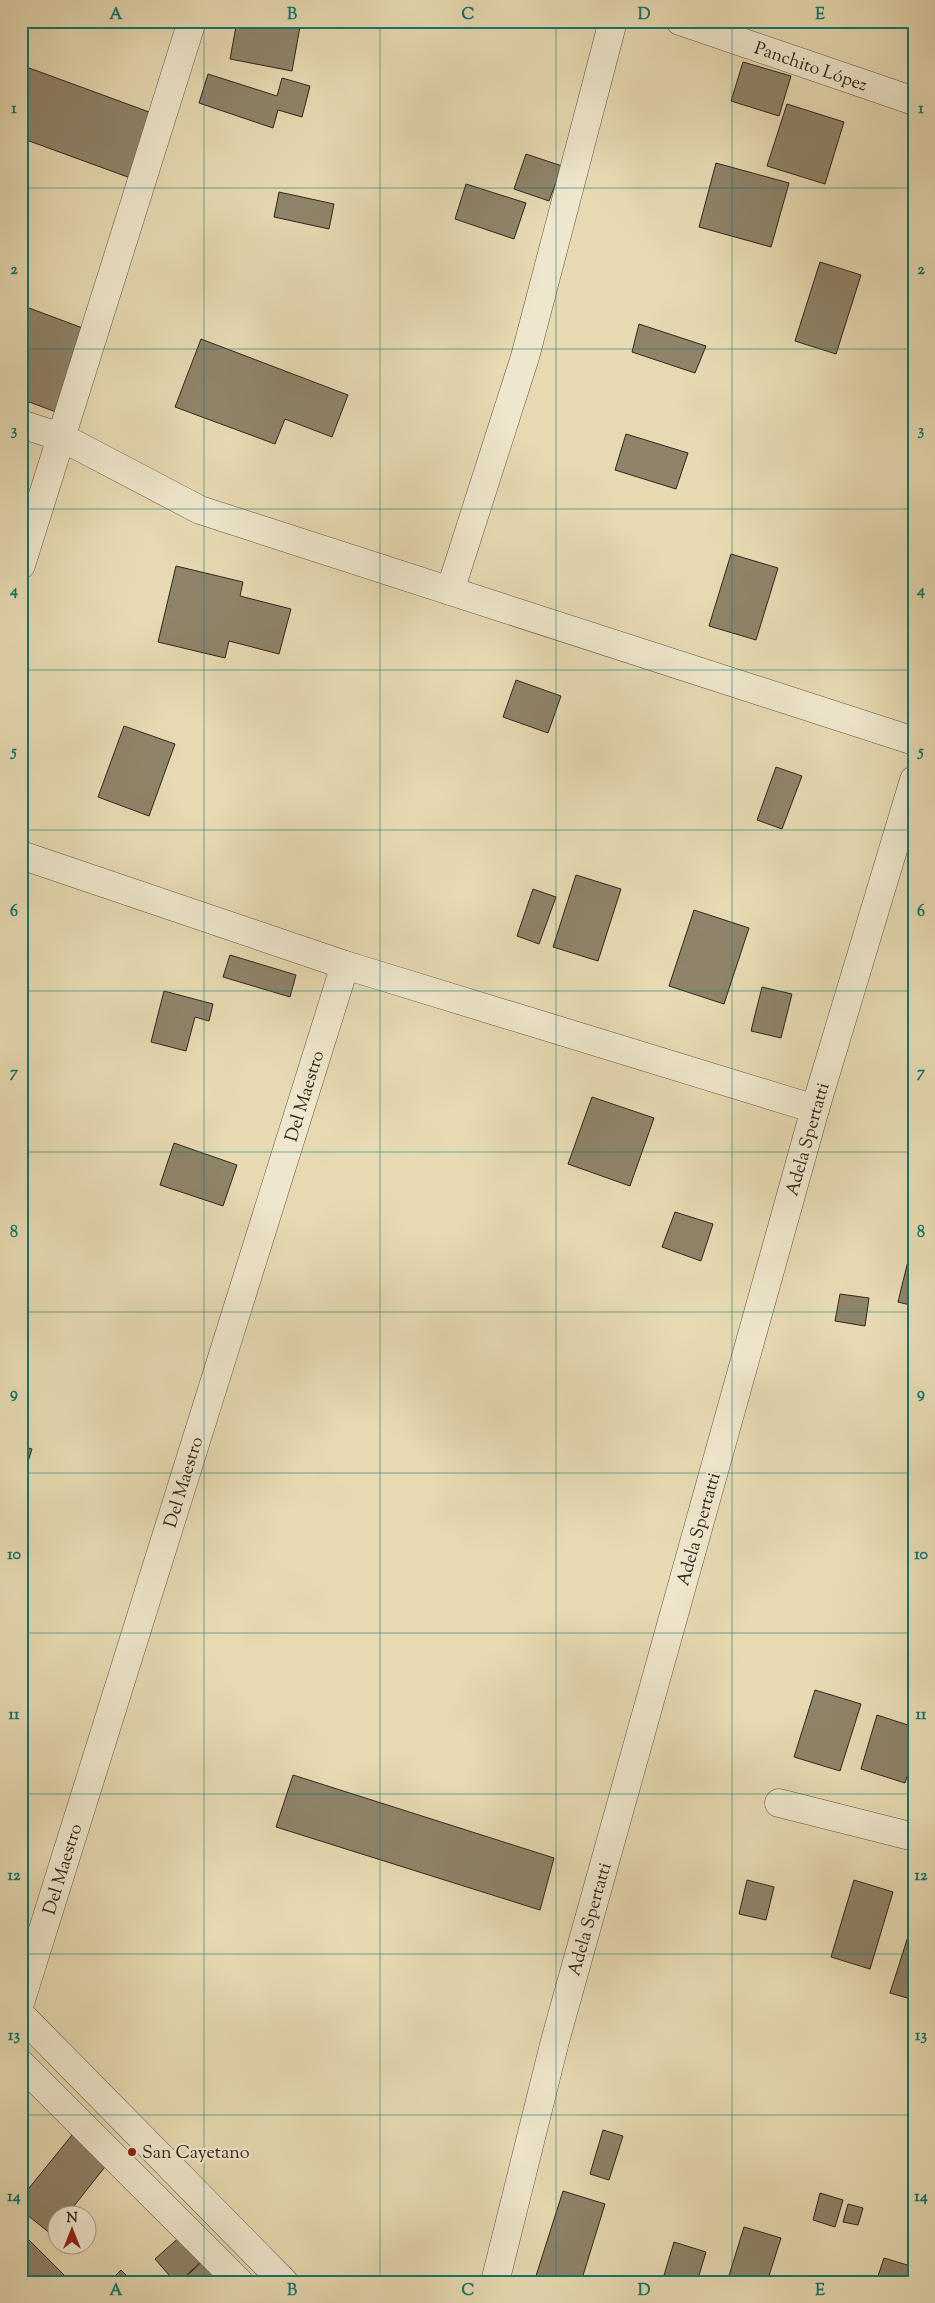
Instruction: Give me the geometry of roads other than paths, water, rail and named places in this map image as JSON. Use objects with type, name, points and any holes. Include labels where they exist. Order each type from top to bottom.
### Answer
[{"type":"street","points":[[21,566],[192,21]]},
{"type":"street","points":[[450,591],[525,357],[612,21]]},
{"type":"street","name":"Panchito López","points":[[680,21],[914,101]]},
{"type":"street","points":[[21,424],[61,437],[200,510],[914,741]]},
{"type":"street","name":"Adela Spertatti","points":[[495,2282],[555,2041],[815,1109],[914,780]]},
{"type":"street","points":[[21,855],[345,965],[815,1109]]},
{"type":"street","name":"Del Maestro","points":[[21,2000],[345,965]]},
{"type":"street","points":[[779,1803],[914,1837]]},
{"type":"street","points":[[21,2015],[284,2282]]},
{"type":"street","points":[[21,2064],[239,2282]]},
{"type":"place","name":"San Cayetano","points":[[132,2152]]}]
